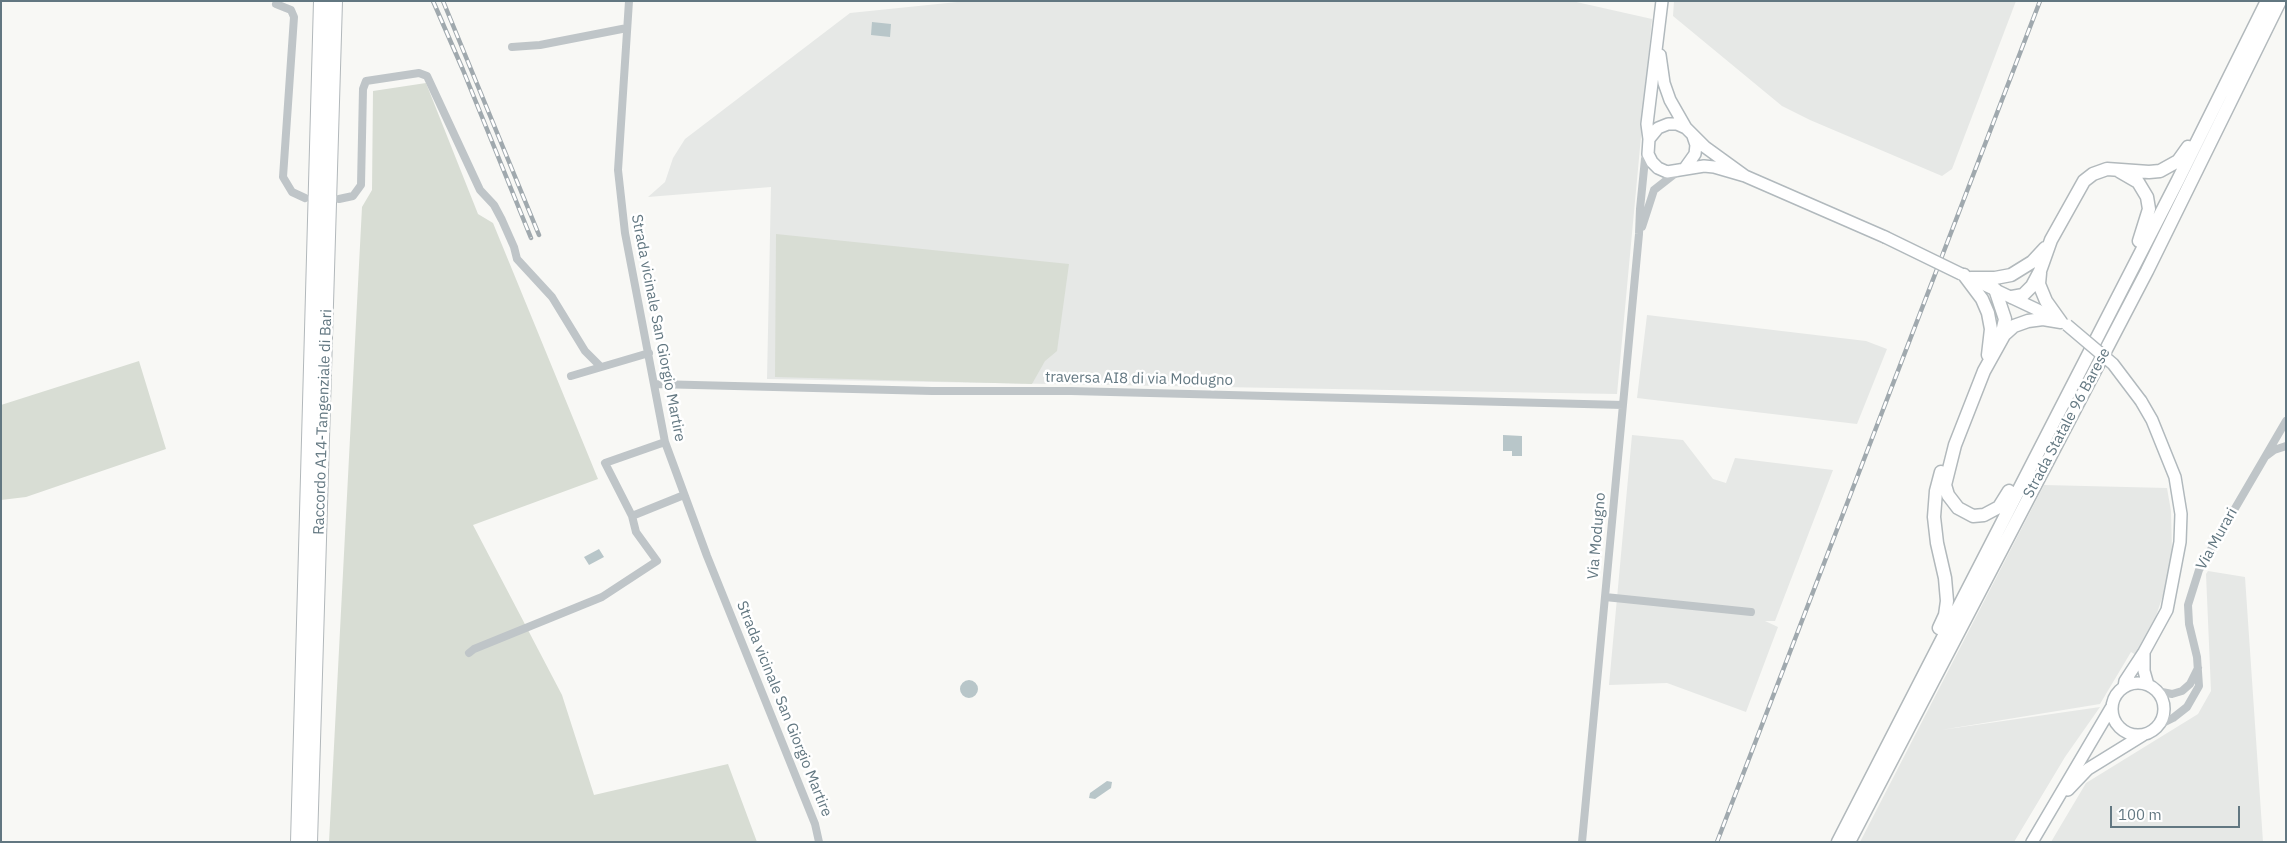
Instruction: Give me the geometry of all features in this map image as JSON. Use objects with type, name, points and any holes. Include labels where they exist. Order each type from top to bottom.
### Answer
[{"type":"highway","name":"Raccordo A14-Tangenziale di Bari","points":[[298,842],[321,1]]},
{"type":"highway","name":"Raccordo A14-Tangenziale di Bari","points":[[310,842],[335,1]]},
{"type":"main road","name":"Strada Statale 96 Barese","points":[[1838,842],[2100,334],[2267,1]]},
{"type":"main road","name":"Strada Statale 96 Barese","points":[[1849,842],[2146,270],[2280,1]]},
{"type":"main road","points":[[2012,297],[2019,297],[2028,291],[2040,271],[2051,240],[2084,181],[2102,170],[2155,172],[2167,169],[2178,161],[2238,61]]},
{"type":"main road","points":[[2100,334],[2118,282],[2140,239],[2149,209],[2147,197],[2142,187],[2134,179],[2117,170]]},
{"type":"main road","points":[[1965,276],[1995,278],[2019,271],[2032,262],[2051,240]]},
{"type":"main road","points":[[2040,271],[2039,284],[2043,296],[2064,324]]},
{"type":"main road","points":[[1965,276],[1982,299],[1990,321],[1991,339],[1984,371]]},
{"type":"main road","points":[[1995,289],[2005,319],[2001,340]]},
{"type":"main road","points":[[1911,700],[1914,679],[1942,623],[1946,608],[1947,588],[1935,531],[1935,501],[1939,478],[1955,445],[1984,371],[2001,340],[2014,326],[2028,321],[2043,319],[2064,324]]},
{"type":"main road","points":[[1955,445],[1946,478],[1948,495],[1954,504],[1963,511],[1973,516],[1984,515],[1995,510],[2003,503],[2030,452],[2057,416]]},
{"type":"street","name":"Strada vicinale San Giorgio Martire","points":[[629,1],[618,170],[625,233],[665,442],[684,495],[815,824],[819,842]]},
{"type":"street","points":[[1662,1],[1647,124],[1648,154],[1658,168],[1667,172],[1714,167],[1745,176],[1885,237],[2012,297],[2064,324],[2113,364],[2141,401],[2152,420],[2175,477],[2181,514],[2180,542],[2167,610],[2144,652],[2125,681],[2124,687]]},
{"type":"street","points":[[276,4],[291,10],[294,17],[283,177],[292,192],[304,198]]},
{"type":"street","points":[[512,47],[540,44],[627,28]]},
{"type":"street","points":[[1658,43],[1664,83],[1677,115],[1690,132],[1715,155],[1745,176]]},
{"type":"street","points":[[339,199],[353,196],[361,185],[363,90],[366,82],[419,73],[427,76],[480,190],[494,205],[502,220],[514,247],[517,259],[552,297],[585,351],[601,367]]},
{"type":"street","points":[[1649,139],[1658,128],[1668,124],[1677,124],[1690,132],[1696,145],[1696,154],[1692,162],[1681,170]]},
{"type":"street","name":"Via Modugno","points":[[1582,842],[1640,234],[1640,209],[1645,159],[1648,154]]},
{"type":"street","name":"Via Modugno","points":[[1640,234],[1654,190],[1681,170]]},
{"type":"street","points":[[571,376],[649,353]]},
{"type":"street","name":"traversa AI8 di via Modugno","points":[[655,384],[1071,391],[1623,405]]},
{"type":"street","name":"Via Murari","points":[[2159,725],[2180,714],[2192,702],[2199,686],[2198,668],[2189,624],[2188,605],[2192,587],[2212,544],[2286,421]]},
{"type":"street","points":[[469,653],[602,597],[657,561],[639,538],[632,516],[605,463],[665,442]]},
{"type":"street","points":[[2265,457],[2274,450],[2286,446]]},
{"type":"street","points":[[632,516],[684,495]]},
{"type":"street","points":[[1605,597],[1752,612]]},
{"type":"street","points":[[2057,802],[2088,769],[2142,735],[2154,730],[2159,725],[2164,707],[2162,698],[2153,688],[2144,671],[2144,652]]},
{"type":"street","points":[[2032,842],[2106,719],[2114,699],[2124,687],[2132,684],[2172,694],[2182,691],[2190,684],[2198,668]]},
{"type":"street","points":[[2112,706],[2115,722],[2120,728],[2134,735],[2142,735]]},
{"type":"shaded area","points":[[967,1],[1572,1],[1652,19],[1617,394],[767,379],[771,187],[648,197],[665,182],[673,158],[685,139],[850,13]]},
{"type":"shaded area","points":[[1674,1],[2016,1],[1952,169],[1942,176],[1810,120],[1782,106],[1673,16]]},
{"type":"shaded area","points":[[872,22],[891,24],[890,37],[871,35]]},
{"type":"shaded area","points":[[426,83],[478,214],[493,223],[598,479],[473,525],[562,695],[594,795],[728,764],[757,842],[329,842],[362,207],[372,190],[373,91]]},
{"type":"shaded area","points":[[776,234],[1069,264],[1057,351],[1045,361],[1032,384],[775,377]]},
{"type":"shaded area","points":[[1647,315],[1866,341],[1887,349],[1857,424],[1637,398]]},
{"type":"shaded area","points":[[139,361],[166,449],[26,497],[1,500],[1,405]]},
{"type":"shaded area","points":[[1503,435],[1522,436],[1522,456],[1512,456],[1512,451],[1503,451]]},
{"type":"shaded area","points":[[1632,435],[1683,440],[1713,479],[1726,483],[1735,458],[1833,470],[1775,621],[1765,621],[1778,627],[1746,712],[1667,683],[1609,685]]},
{"type":"shaded area","points":[[2044,485],[2167,488],[2171,511],[2172,551],[2166,586],[2155,619],[2136,655],[2131,652],[2100,704],[1941,730],[2100,707],[2065,757],[2014,842],[1860,842]]},
{"type":"shaded area","points":[[599,549],[604,557],[589,565],[584,557]]},
{"type":"shaded area","points":[[2208,571],[2245,577],[2263,842],[2051,842],[2086,783],[2198,714],[2211,691],[2206,574]]},
{"type":"shaded area","points":[[969,680],[975,683],[978,689],[975,695],[969,698],[963,695],[960,689],[963,683]]},
{"type":"shaded area","points":[[1107,781],[1112,782],[1111,788],[1095,799],[1089,798],[1090,793]]},
{"type":"railway","points":[[433,1],[531,238]]},
{"type":"railway","points":[[443,1],[539,235]]},
{"type":"railway","points":[[1717,842],[2040,1]]}]
